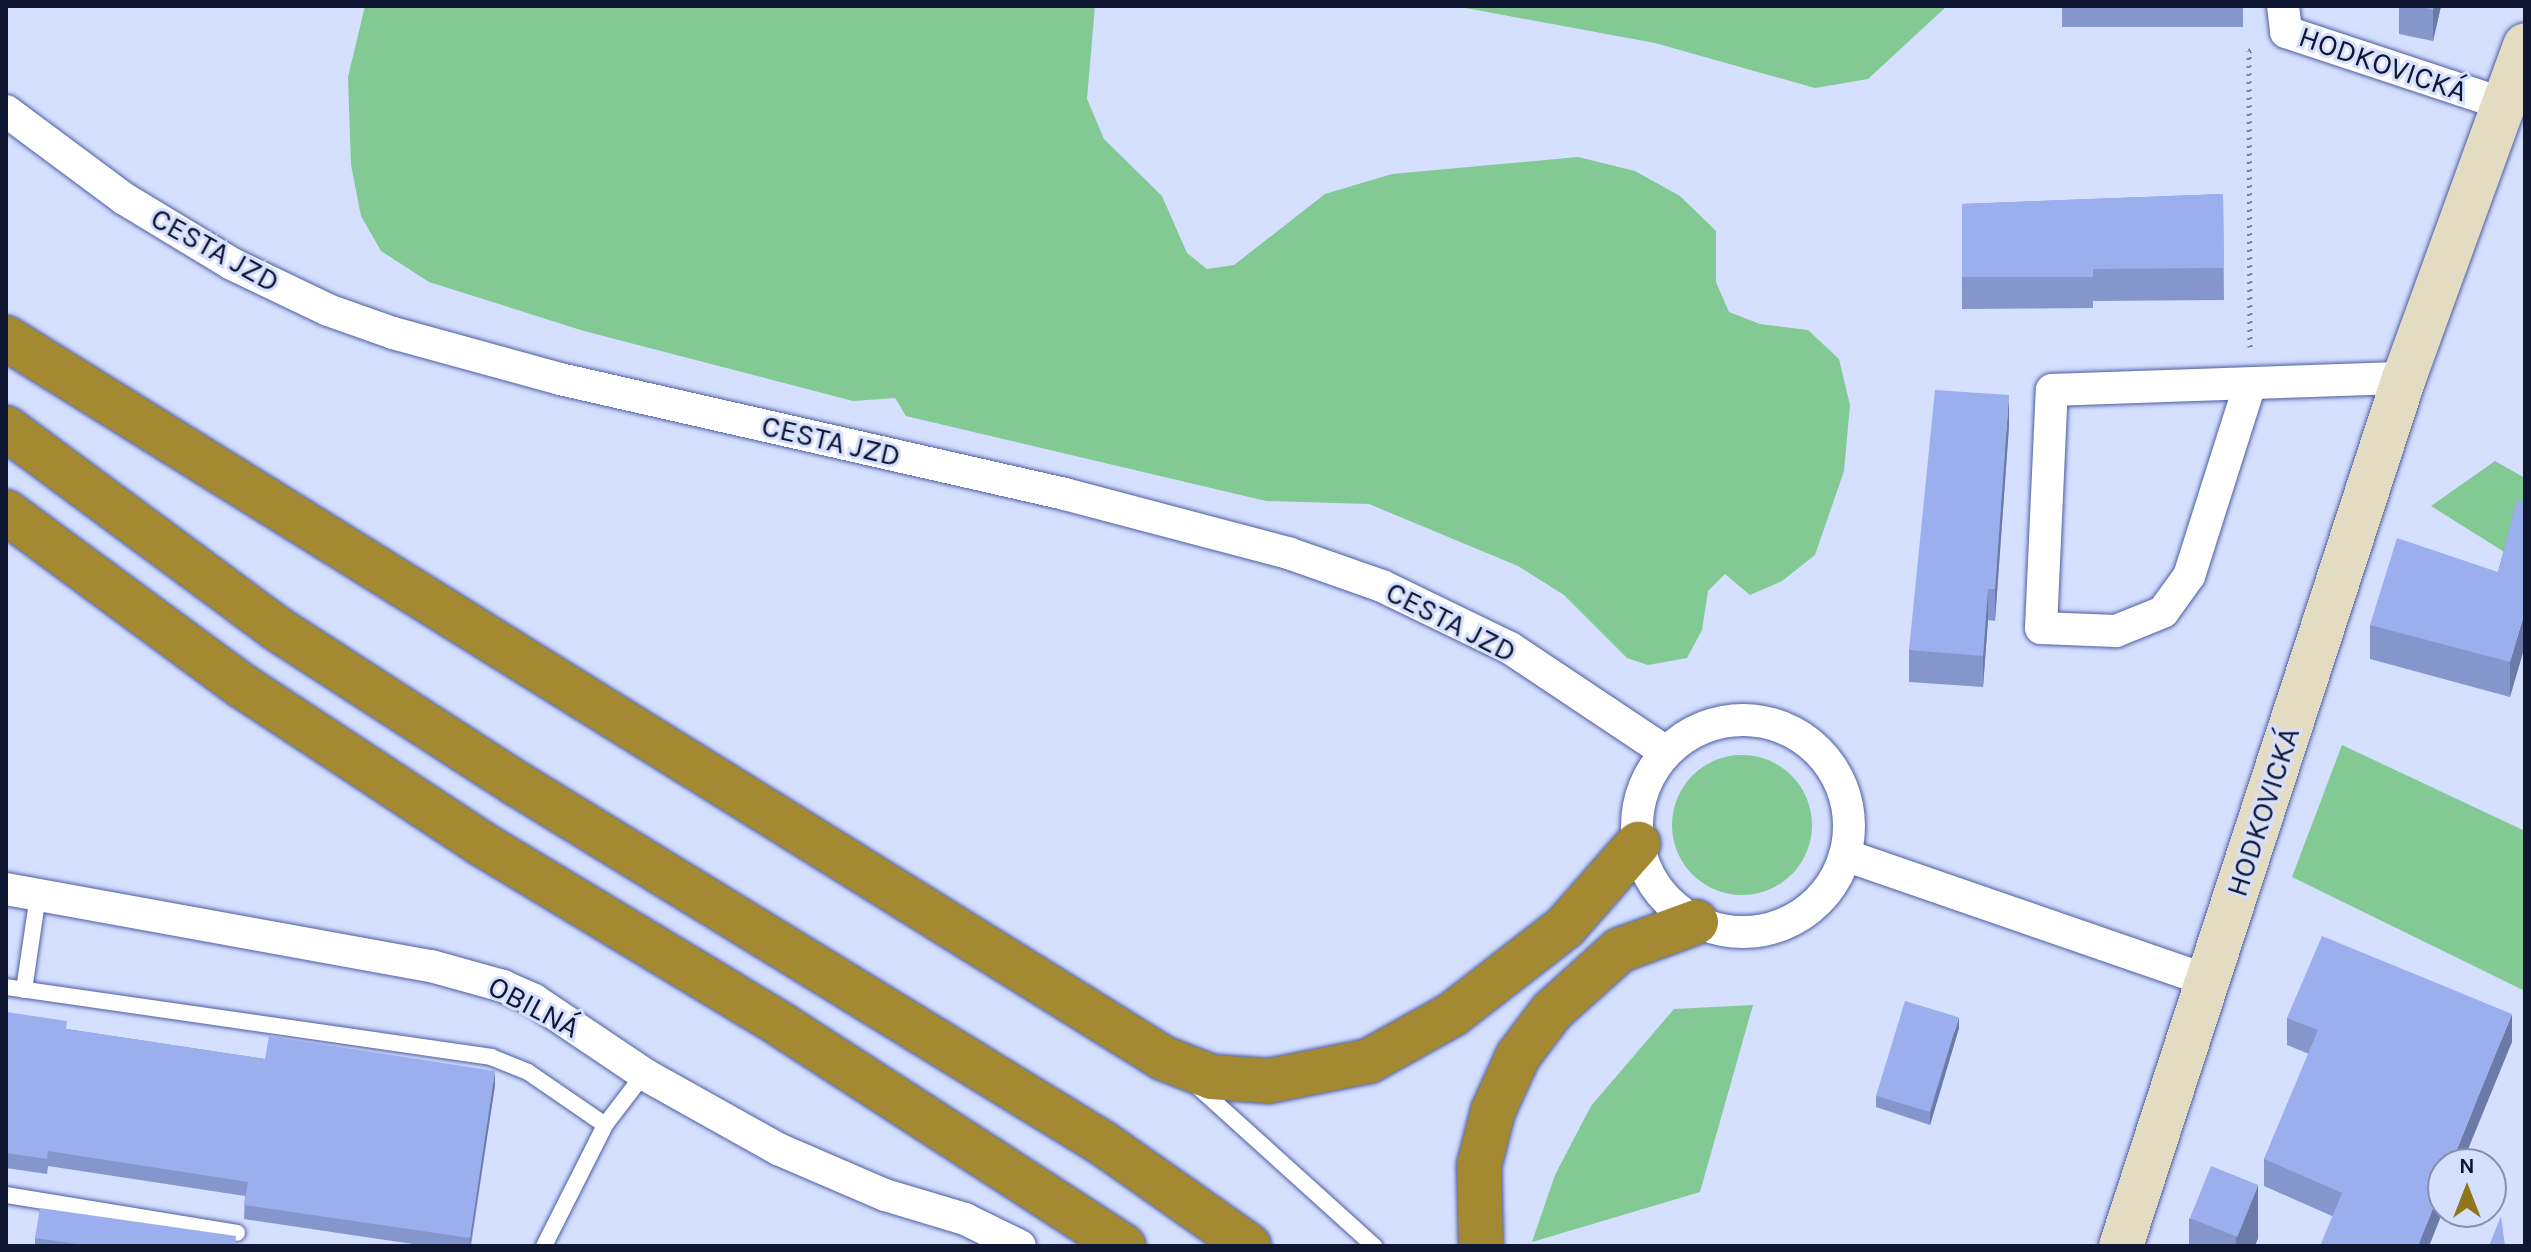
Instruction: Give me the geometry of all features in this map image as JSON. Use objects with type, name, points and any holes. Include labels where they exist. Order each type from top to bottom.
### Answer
[{"type":"highway","points":[[6,338],[1163,1058],[1212,1077],[1269,1081],[1369,1061],[1453,1014],[1565,927],[1638,844]]},
{"type":"highway","points":[[6,428],[276,628],[519,785],[1104,1144],[1249,1246]]},
{"type":"highway","points":[[6,512],[241,685],[457,828],[780,1024],[1123,1246]]},
{"type":"highway","points":[[1481,1246],[1479,1166],[1493,1111],[1518,1056],[1552,1011],[1620,950],[1696,922]]},
{"type":"street","name":"HODKOVICKÁ","points":[[2285,19],[2504,104]]},
{"type":"street","name":"HODKOVICKÁ","points":[[2121,1246],[2404,378],[2525,45]]},
{"type":"street","name":"CESTA JZD","points":[[6,111],[123,198],[232,264],[328,310],[393,333],[560,379],[1065,494],[1288,553],[1382,586],[1510,648],[1666,752]]},
{"type":"street","points":[[2250,384],[2189,576],[2163,612],[2116,631],[2041,628],[2052,390],[2404,378]]},
{"type":"street","points":[[1734,720],[1760,721],[1807,741],[1839,780],[1847,804],[1845,855],[1819,901],[1774,928],[1721,930],[1696,922],[1658,890],[1638,844],[1641,795],[1666,752],[1710,724],[1734,720]]},
{"type":"street","points":[[1845,855],[2209,981]]},
{"type":"street","name":"OBILNÁ","points":[[6,889],[472,975],[534,1000],[644,1074],[812,1166],[885,1195],[965,1219],[1020,1246]]},
{"type":"lane","points":[[24,990],[38,895]]},
{"type":"lane","points":[[6,987],[491,1057],[528,1072],[605,1125]]},
{"type":"lane","points":[[1163,1058],[1374,1246]]},
{"type":"lane","points":[[544,1246],[605,1125],[644,1074]]},
{"type":"lane","points":[[6,1195],[237,1233]]},
{"type":"path","points":[[2250,384],[2249,51],[2285,19]]},
{"type":"green space","points":[[365,6],[1095,6],[1087,99],[1104,139],[1162,196],[1187,253],[1207,269],[1234,265],[1325,194],[1392,174],[1578,157],[1635,171],[1680,196],[1716,231],[1716,282],[1729,312],[1760,324],[1808,330],[1839,359],[1850,405],[1844,471],[1815,555],[1782,581],[1750,595],[1725,574],[1708,591],[1702,630],[1687,658],[1648,665],[1627,658],[1564,595],[1518,566],[1369,504],[1266,501],[906,416],[895,398],[853,401],[584,331],[429,282],[381,251],[361,216],[351,165],[348,77]]},
{"type":"green space","points":[[1455,6],[1947,6],[1868,79],[1815,88],[1655,43]]},
{"type":"green space","points":[[2495,461],[2525,478],[2525,565],[2431,506]]},
{"type":"green space","points":[[2342,745],[2525,831],[2525,991],[2292,877]]},
{"type":"green space","points":[[1742,755],[1769,761],[1791,776],[1806,798],[1812,825],[1806,852],[1791,874],[1769,889],[1742,895],[1715,889],[1693,874],[1678,852],[1672,825],[1678,798],[1693,776],[1715,761]]},
{"type":"green space","points":[[1753,1005],[1700,1192],[1532,1242],[1555,1175],[1591,1106],[1674,1009]]},
{"type":"building","points":[[2223,194],[2224,268],[2093,269],[2093,277],[1962,277],[1962,204]]},
{"type":"building","points":[[1935,390],[2009,395],[1995,589],[1988,589],[1983,656],[1909,650]]},
{"type":"building","points":[[2517,500],[2525,502],[2525,611],[2510,662],[2370,625],[2397,538],[2498,572]]},
{"type":"building","points":[[2322,936],[2512,1014],[2458,1148],[2427,1148],[2427,1224],[2418,1246],[2320,1246],[2342,1193],[2264,1159],[2318,1030],[2287,1018]]},
{"type":"building","points":[[1905,1001],[1959,1017],[1930,1112],[1876,1096]]},
{"type":"building","points":[[6,1012],[67,1021],[66,1029],[265,1059],[269,1036],[495,1071],[470,1238],[244,1205],[248,1182],[48,1151],[47,1159],[6,1153]]},
{"type":"building","points":[[2211,1166],[2258,1185],[2237,1237],[2190,1218]]},
{"type":"building","points":[[40,1208],[236,1236],[235,1246],[90,1246],[35,1238]]},
{"type":"building","points":[[2496,1228],[2503,1228],[2505,1246],[2489,1246]]}]
